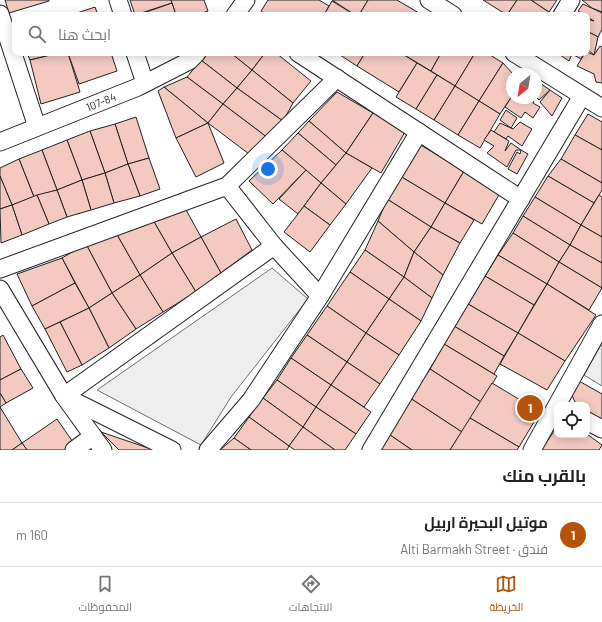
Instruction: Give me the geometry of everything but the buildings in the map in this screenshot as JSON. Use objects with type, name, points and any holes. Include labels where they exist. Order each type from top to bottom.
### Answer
[{"type":"street","points":[[118,0],[121,12]]},
{"type":"street","points":[[429,0],[448,12]]},
{"type":"street","points":[[564,12],[571,0]]},
{"type":"street","points":[[0,14],[12,51]]},
{"type":"street","points":[[14,56],[37,127]]},
{"type":"street","points":[[136,56],[145,83]]},
{"type":"street","name":"107-84","points":[[0,142],[145,83],[189,61],[194,56]]},
{"type":"street","points":[[303,56],[521,199]]},
{"type":"street","points":[[525,56],[536,59],[582,96],[602,108]]},
{"type":"street","points":[[0,269],[227,186],[336,78]]},
{"type":"street","points":[[371,450],[582,96]]},
{"type":"street","points":[[208,450],[250,400],[320,296],[419,132]]},
{"type":"street","points":[[227,186],[274,246],[320,296]]},
{"type":"street","points":[[64,396],[274,246]]},
{"type":"street","points":[[0,289],[64,396],[103,450]]},
{"type":"street","points":[[559,402],[602,324]]},
{"type":"street","points":[[64,396],[172,450]]},
{"type":"street","points":[[532,450],[554,411]]},
{"type":"street","points":[[74,450],[93,436]]},
{"type":"shaded area","points":[[272,268],[308,299],[231,397],[201,445],[97,390]]},
{"type":"shaded area","points":[[602,343],[602,386],[584,375]]},
{"type":"place","name":"موتيل البحيرة اربيل","points":[[530,408]]}]
